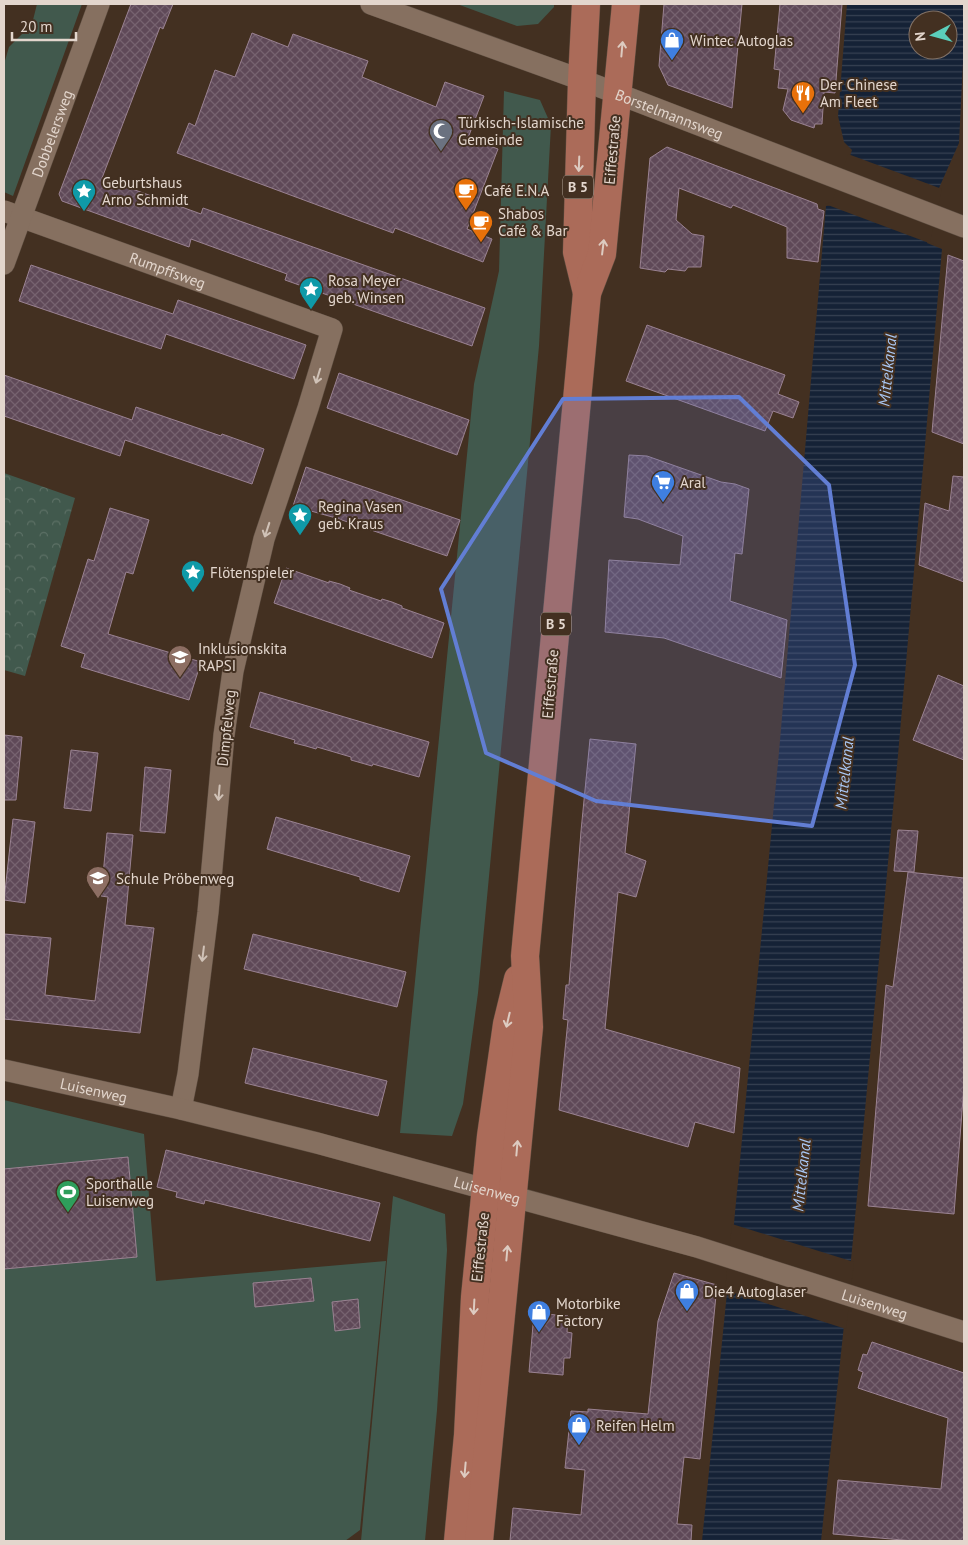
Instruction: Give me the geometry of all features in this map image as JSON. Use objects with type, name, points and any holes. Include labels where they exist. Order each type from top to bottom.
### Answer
[{"type":"main road","name":"Eiffestraße","points":[[586,4],[577,252],[587,293]]},
{"type":"main road","name":"Eiffestraße","points":[[458,1541],[468,1435],[475,1298],[485,1189],[506,1024],[524,956],[587,293],[602,254],[626,4]]},
{"type":"main road","name":"Eiffestraße","points":[[478,1541],[529,1027],[524,956]]},
{"type":"street","name":"Dobbelersweg","points":[[4,264],[13,214],[99,4]]},
{"type":"street","name":"Borstelmannsweg","points":[[372,4],[582,80],[955,224]]},
{"type":"street","name":"Rumpffsweg","points":[[13,214],[332,329]]},
{"type":"street","name":"Dimpfelweg","points":[[181,1110],[188,1074],[208,912],[224,735],[233,671],[264,539],[308,408],[332,329]]},
{"type":"street","name":"Luisenweg","points":[[4,1070],[317,1143],[689,1244],[964,1332]]},
{"type":"highlighted area","points":[[739,397],[829,485],[855,665],[812,826],[596,801],[486,753],[441,589],[563,399]]},
{"type":"green space","points":[[37,4],[82,4],[13,196],[4,192],[4,64],[9,47],[32,24]]},
{"type":"green space","points":[[457,4],[554,4],[554,7],[538,24],[517,26]]},
{"type":"green space","points":[[504,91],[540,100],[551,125],[539,346],[478,993],[463,1104],[452,1136],[400,1133],[474,384],[499,271]]},
{"type":"green space","points":[[4,473],[75,498],[25,676],[4,670]]},
{"type":"green space","points":[[4,1100],[144,1134],[156,1281],[386,1261],[360,1530],[345,1541],[4,1541]]},
{"type":"green space","points":[[393,1196],[445,1214],[447,1250],[437,1410],[425,1541],[361,1541]]},
{"type":"water","name":"Mittelkanal","points":[[847,4],[964,4],[959,143],[939,188],[927,243],[942,249],[852,1250],[821,1541],[702,1541],[779,752],[826,206],[834,205],[852,150],[844,142],[838,116]]},
{"type":"pier","points":[[848,154],[942,189],[930,242],[937,246],[825,204],[832,202]]},
{"type":"pier","points":[[732,1224],[854,1262],[846,1329],[725,1290]]},
{"type":"building","points":[[131,4],[173,4],[163,29],[160,27],[102,178],[201,214],[203,208],[485,308],[472,346],[285,280],[287,274],[191,239],[189,247],[62,201],[59,194]]},
{"type":"building","points":[[664,4],[742,4],[732,108],[668,85],[659,66]]},
{"type":"building","points":[[780,4],[842,4],[835,93],[824,92],[822,124],[815,124],[814,128],[791,120],[783,110],[788,89],[778,88],[780,70],[774,69]]},
{"type":"building","points":[[252,33],[288,47],[293,34],[368,61],[362,77],[436,107],[445,82],[484,96],[468,138],[498,149],[467,229],[492,239],[483,262],[395,228],[393,233],[177,153],[189,123],[195,126],[215,70],[235,77]]},
{"type":"building","points":[[667,147],[817,204],[818,209],[824,211],[818,262],[787,258],[787,227],[733,205],[731,208],[679,188],[676,220],[692,234],[704,236],[701,267],[688,267],[685,271],[668,269],[665,272],[640,268],[650,158]]},
{"type":"building","points":[[948,255],[964,261],[964,444],[932,432]]},
{"type":"building","points":[[31,265],[173,314],[178,300],[306,345],[294,379],[166,334],[161,349],[19,301]]},
{"type":"building","points":[[647,325],[785,375],[778,394],[799,402],[793,418],[773,411],[765,431],[626,381]]},
{"type":"building","points":[[339,373],[469,420],[457,455],[327,408]]},
{"type":"building","points":[[4,375],[132,420],[136,407],[264,449],[252,484],[125,440],[120,456],[4,416]]},
{"type":"building","points":[[629,455],[647,456],[721,482],[749,489],[742,554],[735,553],[730,601],[787,620],[781,678],[664,638],[605,632],[609,560],[680,565],[683,536],[638,519],[624,517]]},
{"type":"building","points":[[306,467],[460,520],[447,556],[336,518],[293,506]]},
{"type":"building","points":[[953,476],[964,477],[964,582],[919,565],[925,503],[949,511]]},
{"type":"building","points":[[110,508],[149,520],[133,574],[126,572],[108,634],[201,662],[189,700],[81,667],[85,654],[61,646],[88,559],[94,561]]},
{"type":"building","points":[[286,568],[329,583],[329,581],[340,584],[350,588],[349,590],[381,601],[382,599],[392,602],[402,606],[402,608],[444,623],[432,658],[274,603]]},
{"type":"building","points":[[938,675],[964,686],[964,760],[913,740]]},
{"type":"building","points":[[260,692],[429,742],[419,777],[351,760],[351,757],[317,747],[316,749],[294,743],[295,740],[250,727]]},
{"type":"building","points":[[4,735],[22,737],[16,800],[4,800]]},
{"type":"building","points":[[590,739],[636,744],[625,853],[646,861],[636,897],[618,892],[605,1029],[740,1068],[734,1133],[695,1122],[688,1147],[559,1110],[568,1020],[563,1019],[566,985],[569,985]]},
{"type":"building","points":[[71,750],[98,753],[91,811],[64,808]]},
{"type":"building","points":[[145,767],[171,770],[165,833],[140,831]]},
{"type":"building","points":[[276,817],[410,856],[399,892],[360,880],[360,877],[267,849]]},
{"type":"building","points":[[13,819],[35,822],[25,903],[4,900]]},
{"type":"building","points":[[898,830],[918,831],[914,872],[894,871]]},
{"type":"building","points":[[107,833],[133,835],[125,925],[154,928],[140,1033],[4,1019],[4,934],[51,938],[45,995],[95,1001],[108,897],[101,896]]},
{"type":"building","points":[[908,872],[964,878],[964,1086],[954,1214],[868,1206],[886,985],[893,987]]},
{"type":"building","points":[[253,934],[406,972],[397,1007],[244,969]]},
{"type":"building","points":[[253,1048],[387,1081],[378,1116],[245,1083]]},
{"type":"building","points":[[166,1150],[380,1203],[370,1241],[205,1200],[204,1204],[176,1197],[177,1192],[157,1187]]},
{"type":"building","name":"Sporthalle Luisenweg","points":[[128,1157],[137,1257],[4,1269],[4,1169]]},
{"type":"building","points":[[674,1273],[717,1285],[700,1459],[684,1457],[677,1524],[692,1525],[691,1541],[510,1541],[513,1508],[581,1515],[585,1470],[565,1468],[571,1411],[588,1412],[588,1409],[648,1414],[658,1321]]},
{"type":"building","points":[[311,1278],[314,1301],[255,1307],[253,1283]]},
{"type":"building","points":[[358,1299],[360,1328],[335,1331],[332,1302]]},
{"type":"building","points":[[534,1313],[568,1316],[567,1332],[572,1333],[570,1358],[564,1358],[563,1375],[529,1372]]},
{"type":"building","points":[[872,1342],[964,1373],[964,1541],[914,1541],[833,1534],[838,1480],[941,1489],[948,1418],[858,1388],[863,1372],[858,1370],[863,1354],[867,1355]]},
{"type":"place","name":"Wintec Autoglas","points":[[672,61]]},
{"type":"place","name":"Der Chinese Am Fleet","points":[[803,114]]},
{"type":"place","name":"Türkisch-Islamische Gemeinde","points":[[441,152]]},
{"type":"place","name":"Café E.N.A","points":[[466,211]]},
{"type":"place","name":"Geburtshaus Arno Schmidt","points":[[84,212]]},
{"type":"place","name":"Shabos Café & Bar","points":[[481,243]]},
{"type":"place","name":"Rosa Meyer geb. Winsen","points":[[311,310]]},
{"type":"place","name":"Aral","points":[[663,503]]},
{"type":"place","name":"Regina Vasen geb. Kraus","points":[[300,536]]},
{"type":"place","name":"Flötenspieler","points":[[193,593]]},
{"type":"place","name":"Inklusionskita RAPSI","points":[[180,678]]},
{"type":"place","name":"Schule Pröbenweg","points":[[98,899]]},
{"type":"place","name":"Sporthalle Luisenweg","points":[[68,1213]]},
{"type":"place","name":"Die4 Autoglaser","points":[[687,1312]]},
{"type":"place","name":"Motorbike Factory","points":[[539,1333]]},
{"type":"place","name":"Reifen Helm","points":[[579,1446]]}]
